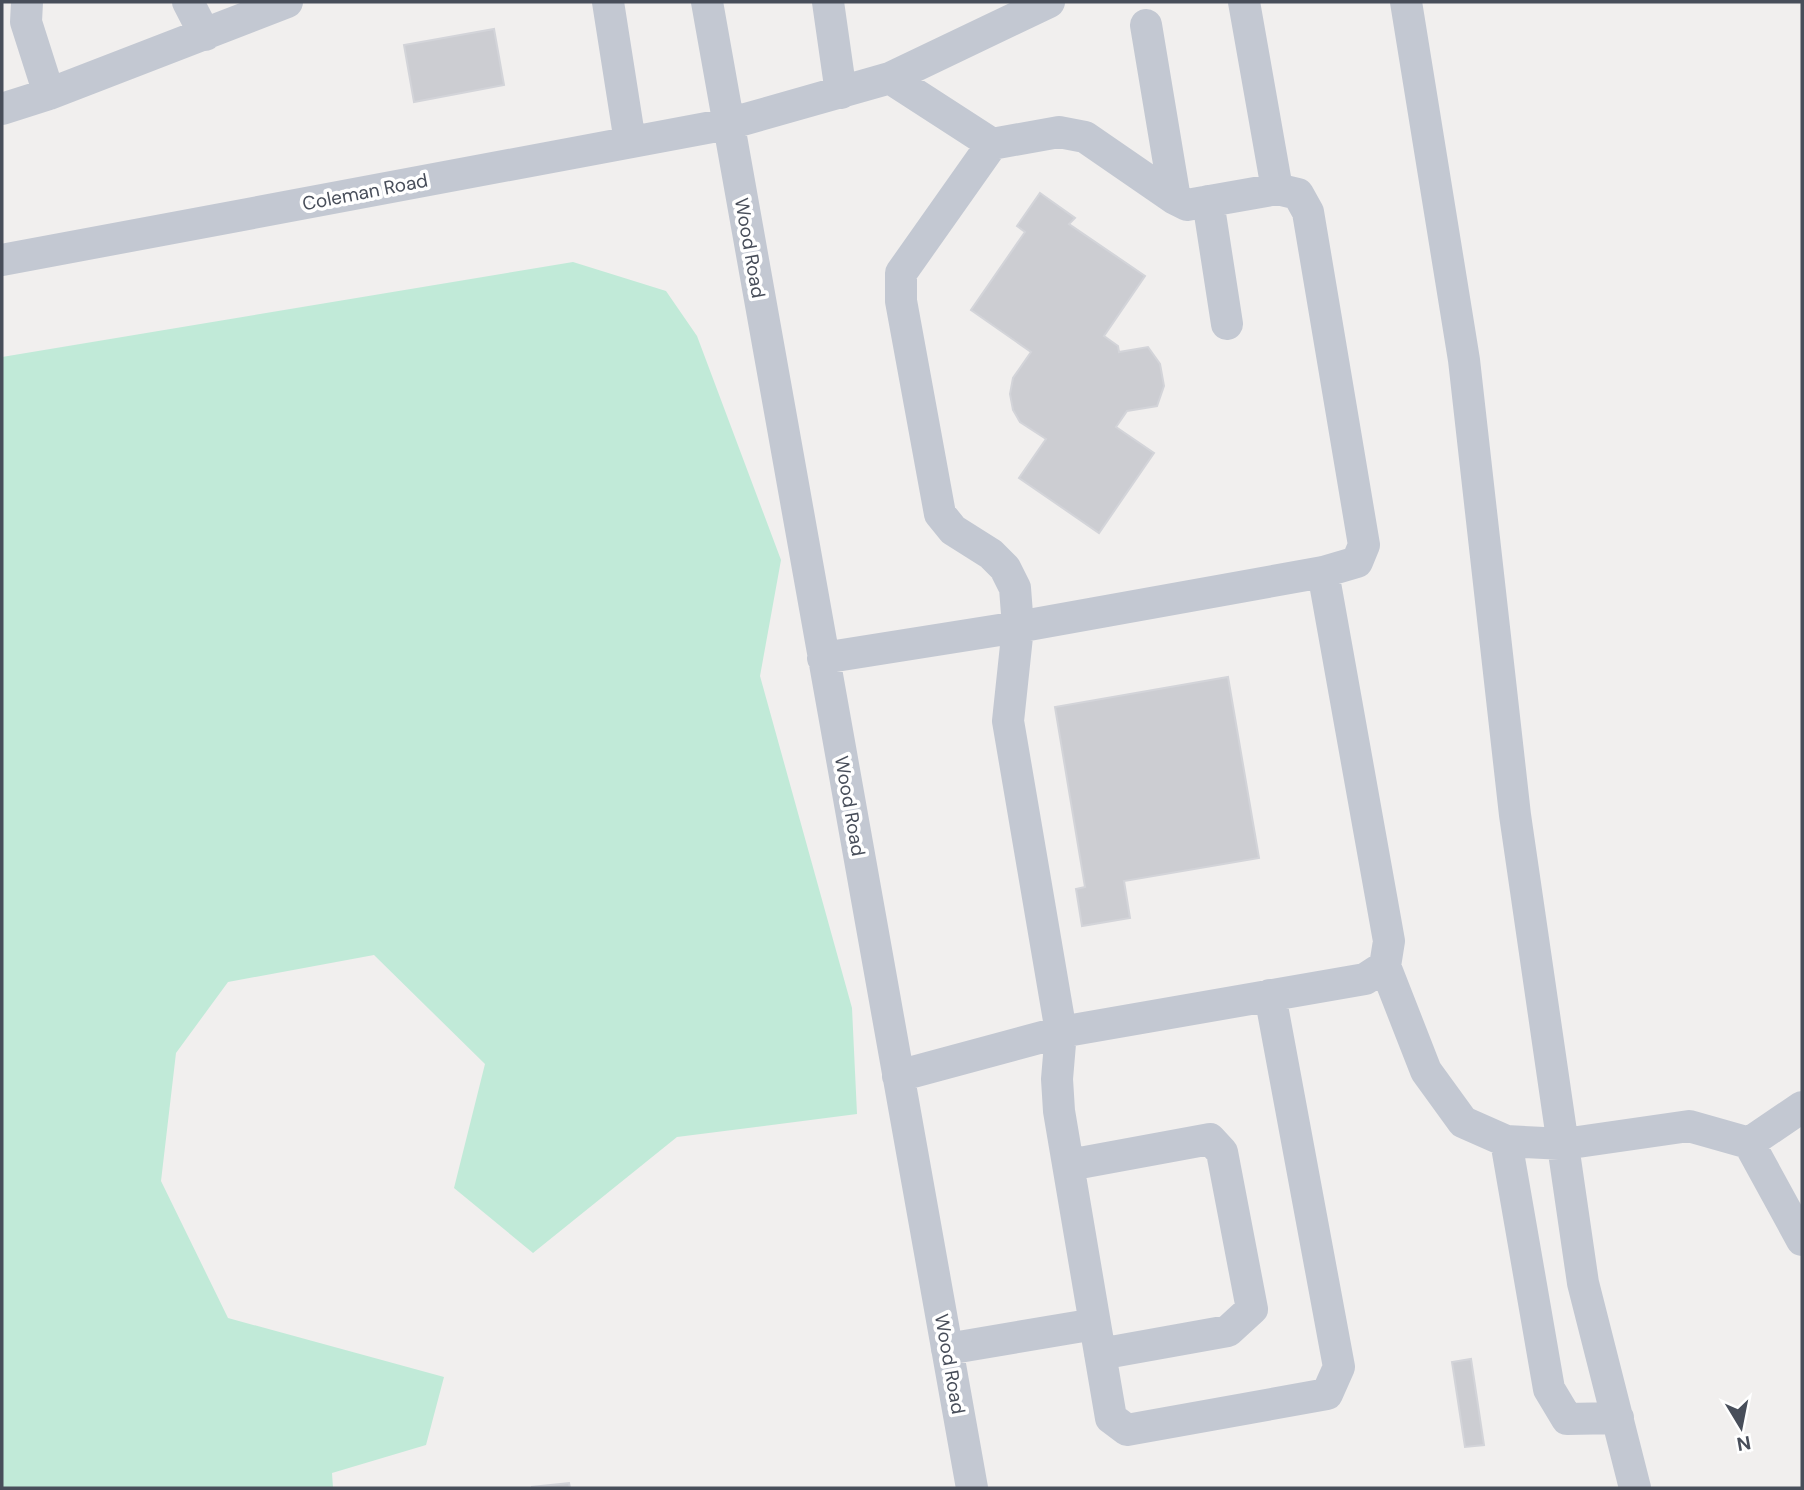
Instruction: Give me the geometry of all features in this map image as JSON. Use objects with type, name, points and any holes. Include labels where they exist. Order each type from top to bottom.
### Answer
[{"type":"street","points":[[27,2],[26,22],[49,94]]},
{"type":"street","points":[[188,2],[205,35]]},
{"type":"street","points":[[2,109],[49,94],[287,2]]},
{"type":"street","points":[[608,2],[629,142]]},
{"type":"street","name":"Wood Road","points":[[707,2],[972,1488]]},
{"type":"street","points":[[828,2],[841,93]]},
{"type":"street","name":"Coleman Road","points":[[2,260],[728,124],[890,78],[1049,2]]},
{"type":"street","points":[[1244,2],[1277,189]]},
{"type":"street","points":[[1406,2],[1464,360],[1515,815],[1583,1283],[1635,1488]]},
{"type":"street","points":[[1146,25],[1175,199]]},
{"type":"street","points":[[823,658],[1324,572],[1357,562],[1364,545],[1308,212],[1298,194],[1277,189],[1187,205],[1085,137],[1059,132],[992,144],[890,78]]},
{"type":"street","points":[[992,144],[901,273],[901,301],[940,514],[953,530],[991,554],[1005,569],[1015,588],[1018,626],[1008,721],[1061,1032],[1057,1079],[1111,1418],[1127,1430],[1327,1394],[1339,1367],[1270,995]]},
{"type":"street","points":[[1208,201],[1227,324]]},
{"type":"street","points":[[1324,572],[1389,942],[1385,966],[1426,1071],[1463,1122],[1506,1140],[1564,1144],[1689,1125],[1749,1143],[1802,1240]]},
{"type":"street","points":[[898,1076],[1061,1032],[1365,979],[1385,966]]},
{"type":"street","points":[[1749,1143],[1802,1107]]},
{"type":"street","points":[[947,1349],[1228,1331],[1252,1309],[1222,1152],[1210,1139],[1069,1166]]},
{"type":"street","points":[[1506,1140],[1549,1389],[1567,1419],[1618,1418]]},
{"type":"green space","points":[[573,262],[666,291],[697,336],[781,560],[760,676],[852,1008],[857,1114],[677,1137],[533,1253],[454,1188],[485,1064],[374,955],[228,982],[176,1053],[161,1181],[228,1318],[444,1377],[426,1445],[332,1473],[333,1488],[2,1488],[2,357]]},
{"type":"building","points":[[494,29],[504,85],[414,102],[404,45]]},
{"type":"building","points":[[1040,193],[1075,218],[1069,224],[1145,276],[1104,336],[1118,346],[1119,352],[1148,347],[1160,364],[1164,386],[1157,406],[1127,411],[1116,427],[1154,453],[1099,533],[1019,478],[1046,439],[1020,422],[1013,410],[1010,394],[1013,378],[1031,352],[971,310],[1025,232],[1017,226]]},
{"type":"building","points":[[1228,677],[1259,858],[1124,881],[1130,918],[1082,926],[1076,889],[1085,887],[1055,707]]},
{"type":"building","points":[[1471,1359],[1484,1445],[1465,1447],[1452,1362]]},
{"type":"building","points":[[569,1483],[570,1488],[532,1488],[532,1487]]}]
